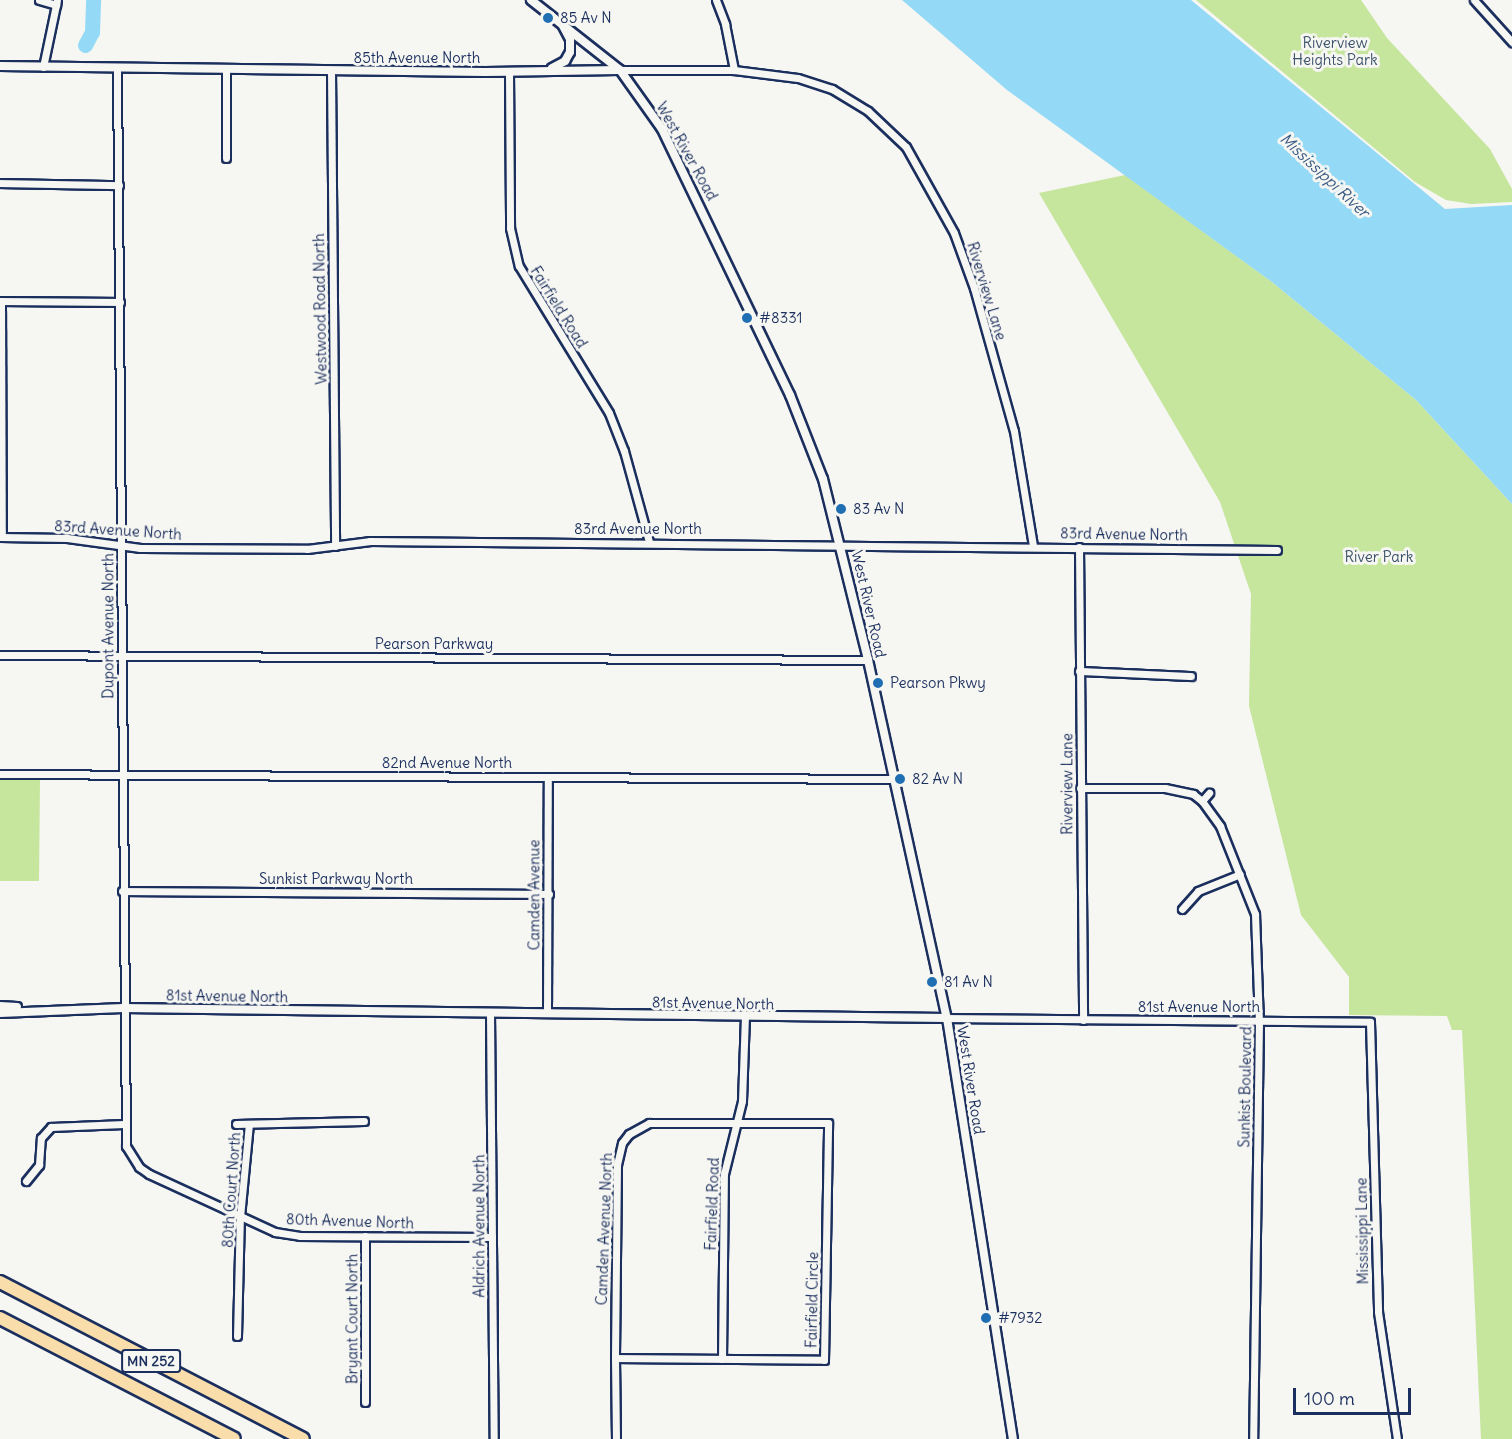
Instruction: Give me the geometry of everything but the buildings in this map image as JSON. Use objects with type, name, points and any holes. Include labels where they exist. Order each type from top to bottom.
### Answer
[{"type":"highway","name":"MN 252","points":[[0,1282],[303,1439]]},
{"type":"highway","name":"MN 252","points":[[0,1318],[234,1439]]},
{"type":"street","points":[[39,0],[57,2],[43,67]]},
{"type":"street","name":"West River Road","points":[[531,0],[620,70],[676,154],[771,353],[817,461],[841,544],[947,1018],[1013,1439]]},
{"type":"street","points":[[716,0],[725,24],[734,70]]},
{"type":"street","points":[[1474,0],[1512,42]]},
{"type":"street","points":[[546,70],[561,64],[570,52],[570,39],[561,23]]},
{"type":"street","name":"85th Avenue North","points":[[0,66],[509,72],[734,70],[772,72],[832,89]]},
{"type":"street","name":"Dupont Avenue North","points":[[117,68],[124,1124],[131,1158],[149,1174]]},
{"type":"street","points":[[226,70],[226,158]]},
{"type":"street","name":"Westwood Road North","points":[[331,71],[335,546]]},
{"type":"street","name":"Fairfield Road","points":[[509,72],[510,228],[519,266],[609,413],[624,451],[649,542]]},
{"type":"street","name":"Riverview Lane","points":[[832,89],[868,111],[906,147],[954,232],[1014,431],[1033,546]]},
{"type":"street","points":[[0,183],[119,185]]},
{"type":"street","points":[[1,537],[0,301],[120,302]]},
{"type":"street","name":"83rd Avenue North","points":[[1,537],[67,538],[121,546],[307,549],[370,541],[1277,550]]},
{"type":"street","name":"Riverview Lane","points":[[1079,547],[1083,1020]]},
{"type":"street","name":"Pearson Parkway","points":[[0,655],[868,660]]},
{"type":"street","points":[[1079,671],[1191,676]]},
{"type":"street","name":"82nd Avenue North","points":[[0,774],[894,779]]},
{"type":"street","name":"Camden Avenue","points":[[547,1013],[548,777]]},
{"type":"street","points":[[1080,788],[1165,788],[1193,794],[1202,801],[1209,793]]},
{"type":"street","name":"Sunkist Boulevard","points":[[1202,801],[1214,813],[1240,874],[1257,930],[1259,1021],[1253,1439]]},
{"type":"street","points":[[1182,909],[1198,891],[1240,874]]},
{"type":"street","name":"Sunkist Parkway North","points":[[122,891],[549,894]]},
{"type":"street","name":"81st Avenue North","points":[[0,1006],[56,1009]]},
{"type":"street","name":"81st Avenue North","points":[[0,1013],[123,1008],[745,1017],[1370,1022]]},
{"type":"street","name":"Aldrich Avenue North","points":[[490,1013],[494,1439]]},
{"type":"street","name":"Fairfield Road","points":[[722,1359],[724,1174],[742,1094],[745,1017]]},
{"type":"street","name":"Mississippi Lane","points":[[1370,1022],[1378,1312],[1397,1439]]},
{"type":"street","name":"80th Court North","points":[[237,1336],[240,1216],[249,1124],[364,1121]]},
{"type":"street","name":"Camden Avenue North","points":[[616,1439],[617,1165],[622,1143],[629,1134],[649,1123],[736,1123]]},
{"type":"street","name":"Fairfield Circle","points":[[615,1358],[824,1360],[828,1123],[736,1123]]},
{"type":"street","points":[[26,1181],[39,1166],[41,1138],[51,1127],[124,1124]]},
{"type":"street","points":[[236,1124],[249,1124]]},
{"type":"street","name":"80th Avenue North","points":[[149,1174],[240,1216],[288,1235],[492,1237]]},
{"type":"street","name":"Bryant Court North","points":[[365,1236],[366,1402]]},
{"type":"green space","name":"Riverview Heights Park","points":[[1196,0],[1361,0],[1387,38],[1490,149],[1512,189],[1512,202],[1471,204],[1446,200],[1415,182]]},
{"type":"green space","name":"River Park","points":[[1125,175],[1272,282],[1416,400],[1512,504],[1512,1439],[1481,1439],[1462,1030],[1452,1030],[1447,1016],[1349,1015],[1349,977],[1301,915],[1249,706],[1251,594],[1220,502],[1039,193]]},
{"type":"green space","points":[[0,778],[40,779],[39,881],[0,881]]},
{"type":"water","name":"Mississippi River","points":[[902,0],[1191,0],[1445,209],[1512,205],[1512,504],[1416,400],[1272,282],[1007,90]]},
{"type":"waterway","points":[[85,45],[92,32],[93,0]]},
{"type":"place","name":"85 Av N","points":[[548,18]]},
{"type":"place","name":"#8331","points":[[747,318]]},
{"type":"place","name":"83 Av N","points":[[841,509]]},
{"type":"place","name":"Pearson Pkwy","points":[[878,683]]},
{"type":"place","name":"82 Av N","points":[[900,779]]},
{"type":"place","name":"81 Av N","points":[[932,982]]},
{"type":"place","name":"#7932","points":[[986,1318]]}]
